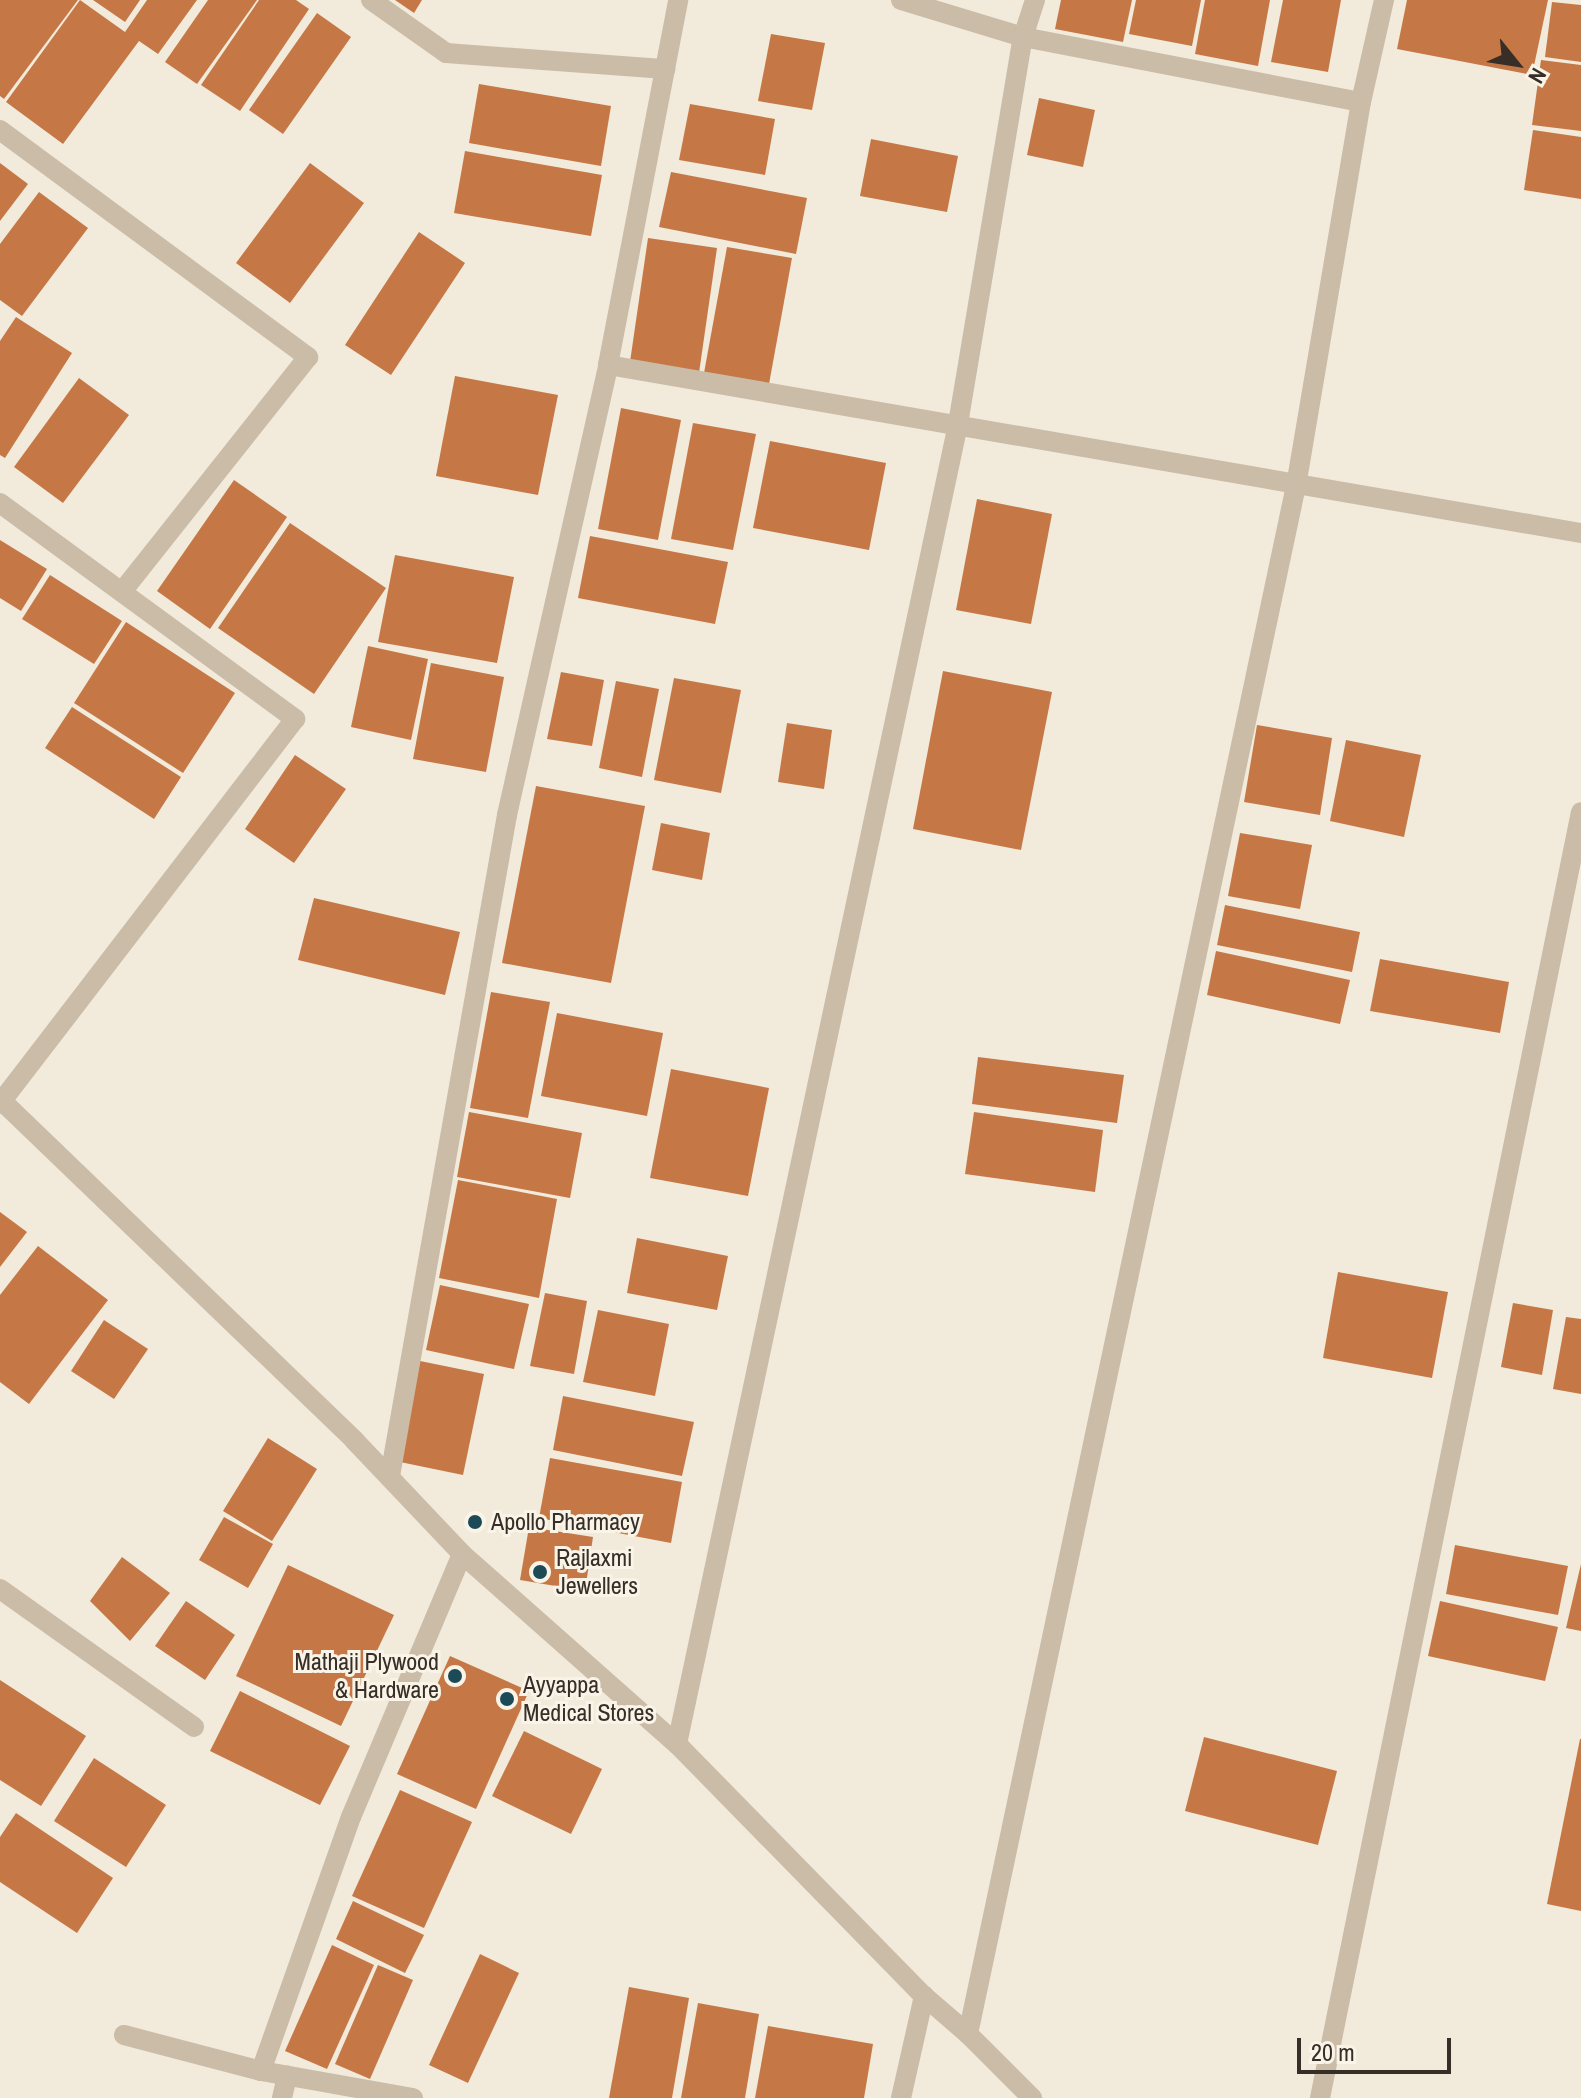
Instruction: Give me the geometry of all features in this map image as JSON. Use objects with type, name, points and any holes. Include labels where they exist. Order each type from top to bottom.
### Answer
[{"type":"street","points":[[371,0],[446,53],[665,69]]},
{"type":"street","points":[[390,1476],[507,815],[608,365],[678,0]]},
{"type":"street","points":[[901,0],[1023,37],[1361,102]]},
{"type":"street","points":[[677,1744],[958,424],[1023,37],[1035,0]]},
{"type":"street","points":[[968,2034],[1296,486],[1361,102],[1384,0]]},
{"type":"street","points":[[0,130],[308,357],[123,590]]},
{"type":"street","points":[[608,365],[1581,533]]},
{"type":"street","points":[[0,503],[123,590],[295,719],[1,1102],[390,1476],[462,1554],[677,1744],[924,1996],[968,2034],[1032,2098]]},
{"type":"street","points":[[1320,2098],[1581,812]]},
{"type":"street","points":[[261,2071],[351,1817],[462,1554]]},
{"type":"street","points":[[0,1589],[194,1727]]},
{"type":"street","points":[[901,2098],[924,1996]]},
{"type":"street","points":[[124,2035],[261,2071],[413,2098]]},
{"type":"street","points":[[282,2098],[287,2076]]},
{"type":"building","points":[[0,0],[78,0],[4,99],[0,96]]},
{"type":"building","points":[[80,0],[125,32],[147,0],[197,0],[158,54],[139,41],[63,144],[6,102]]},
{"type":"building","points":[[93,0],[140,0],[125,22]]},
{"type":"building","points":[[208,0],[257,0],[197,84],[165,62]]},
{"type":"building","points":[[259,0],[296,0],[309,9],[240,111],[201,85]]},
{"type":"building","points":[[395,0],[422,0],[414,13]]},
{"type":"building","points":[[1061,0],[1132,0],[1123,42],[1055,29]]},
{"type":"building","points":[[1136,0],[1201,0],[1192,46],[1129,34]]},
{"type":"building","points":[[1205,0],[1270,0],[1258,66],[1195,54]]},
{"type":"building","points":[[1283,0],[1341,0],[1328,72],[1271,62]]},
{"type":"building","points":[[1407,0],[1548,0],[1532,75],[1397,49]]},
{"type":"building","points":[[1552,2],[1581,5],[1581,62],[1545,57]]},
{"type":"building","points":[[317,13],[351,37],[283,134],[249,110]]},
{"type":"building","points":[[771,34],[825,43],[812,110],[758,101]]},
{"type":"building","points":[[1541,60],[1581,65],[1581,131],[1532,125]]},
{"type":"building","points":[[479,84],[611,106],[601,166],[469,143]]},
{"type":"building","points":[[1039,98],[1095,110],[1083,167],[1027,155]]},
{"type":"building","points":[[690,104],[775,119],[765,175],[679,160]]},
{"type":"building","points":[[1533,130],[1581,137],[1581,199],[1524,190]]},
{"type":"building","points":[[871,139],[958,156],[947,212],[860,196]]},
{"type":"building","points":[[465,151],[602,175],[591,236],[454,213]]},
{"type":"building","points":[[0,163],[28,184],[0,221]]},
{"type":"building","points":[[310,163],[364,203],[290,303],[236,263]]},
{"type":"building","points":[[671,172],[807,198],[796,254],[659,227]]},
{"type":"building","points":[[39,192],[88,228],[22,316],[0,300],[0,244]]},
{"type":"building","points":[[419,232],[465,263],[391,375],[345,345]]},
{"type":"building","points":[[648,238],[717,248],[699,373],[630,362]]},
{"type":"building","points":[[727,247],[792,258],[769,384],[704,373]]},
{"type":"building","points":[[16,317],[72,353],[5,458],[0,455],[0,341]]},
{"type":"building","points":[[455,376],[558,395],[538,495],[436,476]]},
{"type":"building","points":[[79,378],[129,415],[63,503],[14,467]]},
{"type":"building","points":[[621,408],[681,420],[658,540],[598,529]]},
{"type":"building","points":[[693,423],[756,434],[733,550],[671,539]]},
{"type":"building","points":[[770,441],[886,463],[869,550],[753,528]]},
{"type":"building","points":[[234,480],[287,517],[210,629],[157,591]]},
{"type":"building","points":[[977,499],[1052,514],[1031,624],[956,610]]},
{"type":"building","points":[[290,523],[386,588],[314,694],[218,628]]},
{"type":"building","points":[[590,536],[728,562],[715,624],[578,598]]},
{"type":"building","points":[[0,540],[47,569],[21,611],[0,598]]},
{"type":"building","points":[[395,555],[514,577],[497,663],[378,642]]},
{"type":"building","points":[[50,575],[122,621],[94,664],[22,619]]},
{"type":"building","points":[[126,622],[235,693],[183,773],[74,703]]},
{"type":"building","points":[[368,646],[428,659],[411,740],[351,727]]},
{"type":"building","points":[[431,663],[504,677],[486,772],[413,759]]},
{"type":"building","points":[[943,671],[1052,692],[1021,850],[913,829]]},
{"type":"building","points":[[561,672],[604,680],[592,746],[547,739]]},
{"type":"building","points":[[674,678],[741,690],[721,793],[654,780]]},
{"type":"building","points":[[616,681],[659,689],[642,777],[599,768]]},
{"type":"building","points":[[72,707],[181,777],[154,819],[45,748]]},
{"type":"building","points":[[787,723],[832,730],[824,789],[778,782]]},
{"type":"building","points":[[1257,725],[1332,738],[1320,815],[1244,802]]},
{"type":"building","points":[[1346,740],[1421,755],[1404,837],[1330,821]]},
{"type":"building","points":[[295,755],[346,789],[294,863],[245,829]]},
{"type":"building","points":[[536,786],[645,806],[611,983],[502,963]]},
{"type":"building","points":[[661,823],[710,833],[702,880],[652,870]]},
{"type":"building","points":[[1240,833],[1312,845],[1300,909],[1228,896]]},
{"type":"building","points":[[314,898],[460,932],[445,995],[298,960]]},
{"type":"building","points":[[1225,905],[1360,932],[1352,972],[1217,945]]},
{"type":"building","points":[[1216,951],[1350,980],[1340,1024],[1207,995]]},
{"type":"building","points":[[1380,959],[1509,982],[1500,1033],[1370,1011]]},
{"type":"building","points":[[491,992],[550,1002],[528,1118],[470,1108]]},
{"type":"building","points":[[557,1013],[663,1033],[647,1116],[541,1096]]},
{"type":"building","points":[[978,1057],[1124,1075],[1117,1123],[972,1104]]},
{"type":"building","points":[[671,1069],[769,1088],[748,1196],[650,1178]]},
{"type":"building","points":[[469,1112],[582,1133],[570,1198],[457,1177]]},
{"type":"building","points":[[974,1112],[1103,1130],[1095,1192],[965,1174]]},
{"type":"building","points":[[458,1180],[557,1199],[539,1298],[439,1278]]},
{"type":"building","points":[[0,1212],[27,1232],[0,1267]]},
{"type":"building","points":[[637,1238],[728,1256],[717,1310],[627,1293]]},
{"type":"building","points":[[38,1246],[108,1300],[29,1404],[0,1382],[0,1295]]},
{"type":"building","points":[[1338,1272],[1448,1292],[1432,1378],[1323,1358]]},
{"type":"building","points":[[440,1285],[529,1304],[514,1369],[426,1350]]},
{"type":"building","points":[[545,1293],[587,1301],[574,1374],[530,1366]]},
{"type":"building","points":[[1513,1303],[1553,1310],[1542,1375],[1501,1367]]},
{"type":"building","points":[[598,1310],[669,1324],[655,1396],[583,1382]]},
{"type":"building","points":[[1566,1317],[1581,1319],[1581,1394],[1553,1389]]},
{"type":"building","points":[[104,1320],[148,1349],[114,1399],[71,1371]]},
{"type":"building","points":[[420,1361],[484,1374],[463,1475],[400,1462]]},
{"type":"building","points":[[563,1396],[694,1422],[682,1476],[553,1450]]},
{"type":"building","points":[[268,1438],[317,1469],[272,1541],[223,1511]]},
{"type":"building","points":[[550,1458],[682,1482],[671,1543],[539,1518]]},
{"type":"building","points":[[224,1517],[273,1544],[248,1588],[199,1560]]},
{"type":"building","points":[[529,1527],[593,1537],[585,1591],[520,1580]]},
{"type":"building","points":[[1455,1545],[1568,1566],[1558,1615],[1446,1594]]},
{"type":"building","points":[[122,1557],[170,1593],[130,1641],[90,1601]]},
{"type":"building","points":[[1581,1564],[1581,1631],[1566,1628]]},
{"type":"building","points":[[288,1565],[394,1615],[341,1726],[236,1676]]},
{"type":"building","points":[[186,1601],[235,1635],[205,1680],[155,1646]]},
{"type":"building","points":[[1440,1601],[1558,1627],[1545,1681],[1428,1656]]},
{"type":"building","points":[[450,1656],[529,1691],[476,1809],[397,1774]]},
{"type":"building","points":[[0,1680],[86,1736],[41,1806],[0,1780]]},
{"type":"building","points":[[240,1691],[350,1746],[320,1805],[210,1751]]},
{"type":"building","points":[[524,1731],[602,1769],[571,1834],[492,1796]]},
{"type":"building","points":[[1204,1737],[1337,1771],[1318,1845],[1185,1811]]},
{"type":"building","points":[[1581,1739],[1581,1911],[1547,1904]]},
{"type":"building","points":[[94,1758],[166,1805],[126,1867],[54,1821]]},
{"type":"building","points":[[400,1790],[472,1822],[424,1928],[352,1896]]},
{"type":"building","points":[[16,1813],[113,1878],[77,1933],[0,1882],[0,1837]]},
{"type":"building","points":[[353,1901],[424,1935],[405,1973],[336,1939]]},
{"type":"building","points":[[332,1945],[374,1965],[327,2069],[285,2051]]},
{"type":"building","points":[[480,1954],[519,1973],[468,2083],[429,2065]]},
{"type":"building","points":[[378,1965],[413,1980],[370,2079],[335,2064]]},
{"type":"building","points":[[629,1987],[689,1998],[672,2098],[609,2098]]},
{"type":"building","points":[[698,2003],[759,2014],[745,2098],[681,2098]]},
{"type":"building","points":[[768,2026],[873,2044],[864,2098],[755,2098]]},
{"type":"place","name":"Apollo Pharmacy","points":[[475,1522]]},
{"type":"place","name":"Rajlaxmi Jewellers","points":[[540,1572]]},
{"type":"place","name":"Mathaji Plywood & Hardware","points":[[455,1676]]},
{"type":"place","name":"Ayyappa Medical Stores","points":[[507,1699]]}]
